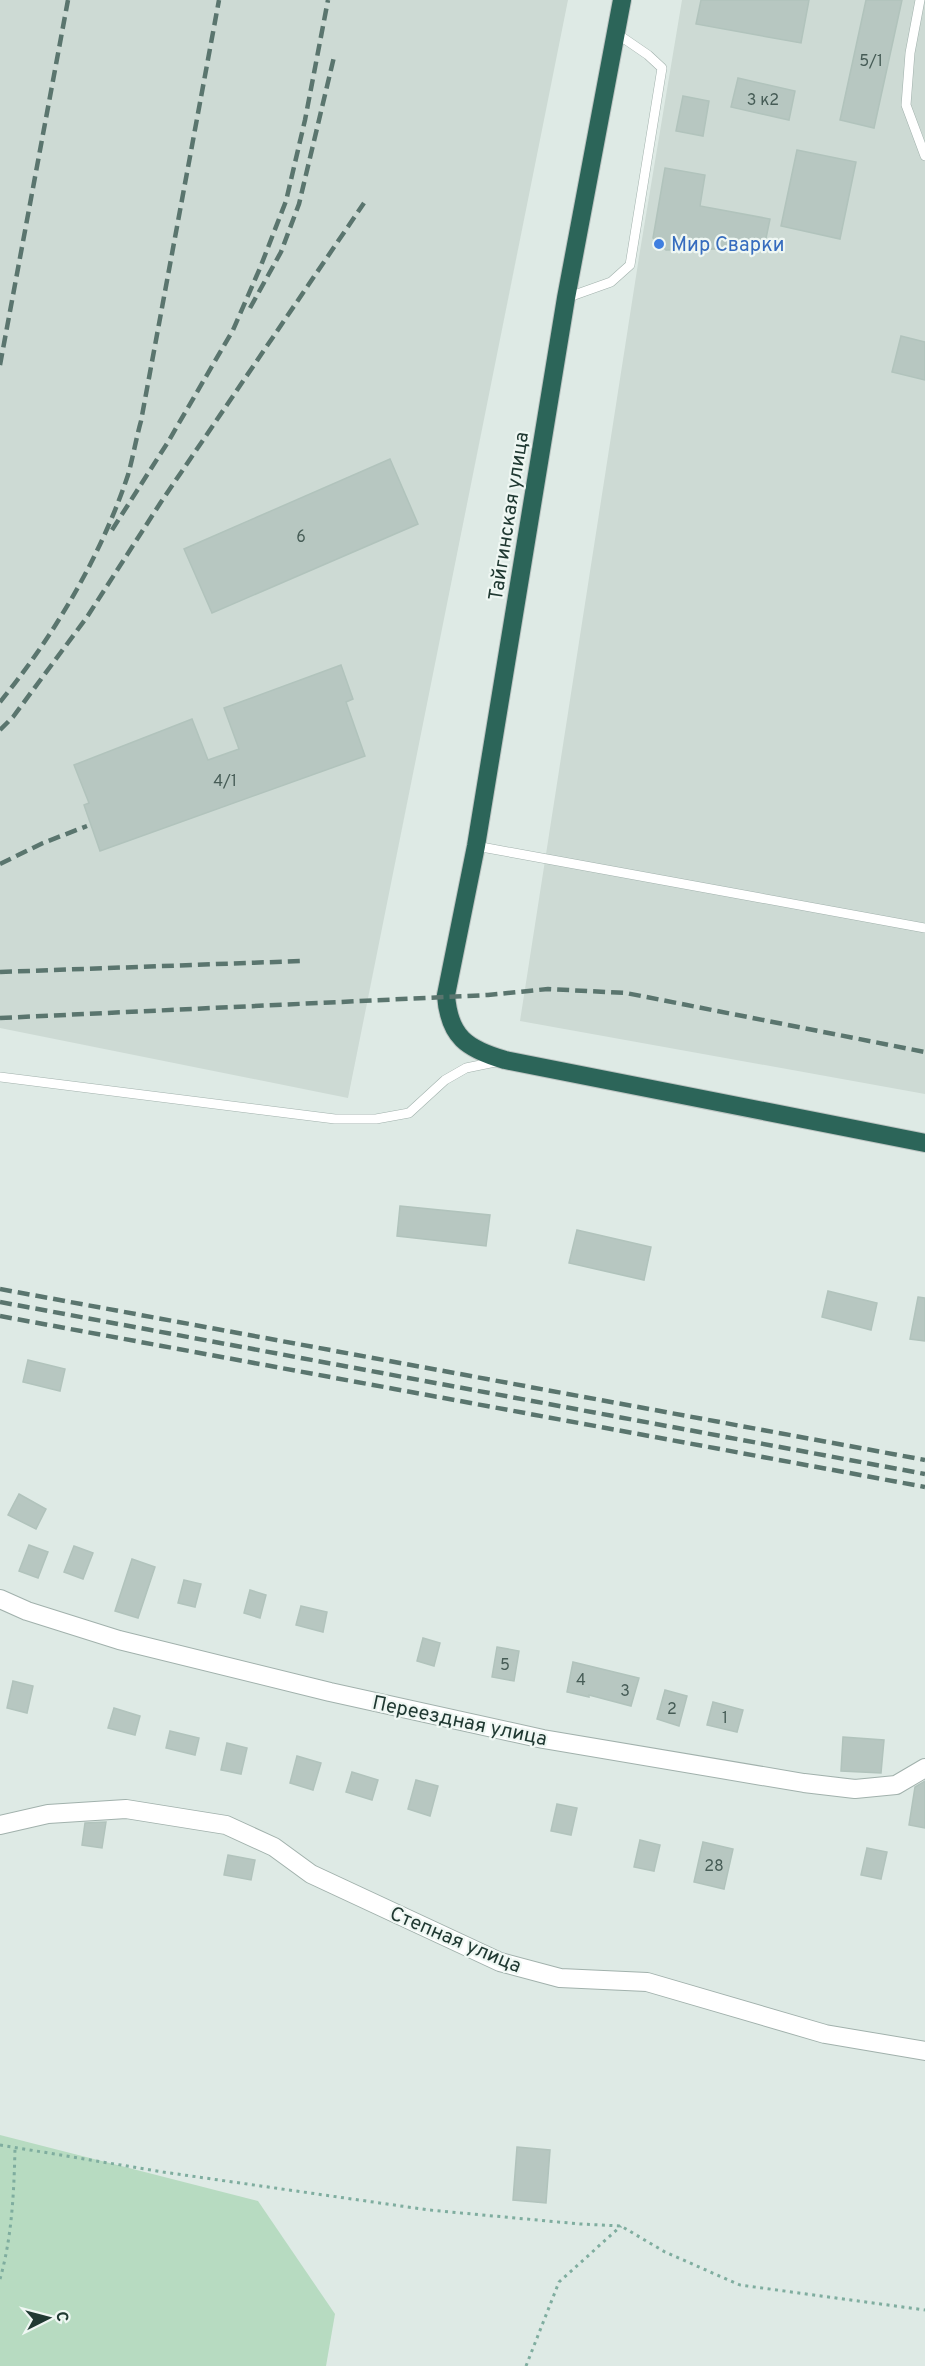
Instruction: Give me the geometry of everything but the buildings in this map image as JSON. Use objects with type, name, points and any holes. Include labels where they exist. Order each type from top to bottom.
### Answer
[{"type":"highway","name":"Тайгинская улица","points":[[505,1060],[482,1053],[460,1038],[449,1017],[446,996],[476,846],[566,298],[622,0]]},
{"type":"highway","points":[[505,1060],[925,1143]]},
{"type":"street","name":"Переездная улица","points":[[0,1599],[27,1611],[119,1640],[330,1692],[543,1739],[804,1783],[855,1789],[896,1785],[925,1768]]},
{"type":"street","name":"Степная улица","points":[[0,1825],[48,1814],[126,1809],[226,1825],[273,1847],[311,1874],[500,1962],[560,1978],[647,1982],[825,2034],[925,2051]]},
{"type":"lane","points":[[920,0],[910,53],[906,105],[925,156]]},
{"type":"lane","points":[[566,298],[611,282],[630,265],[662,68],[648,55],[616,33]]},
{"type":"lane","points":[[476,846],[925,928]]},
{"type":"lane","points":[[0,1077],[335,1119],[376,1119],[409,1113],[445,1080],[466,1068],[505,1060]]},
{"type":"path","points":[[0,2145],[163,2172],[429,2210],[621,2226],[665,2252],[740,2284],[925,2310]]},
{"type":"path","points":[[0,2279],[7,2255],[15,2181],[15,2148]]},
{"type":"path","points":[[526,2366],[559,2282],[621,2226]]},
{"type":"shaded area","points":[[0,0],[568,0],[348,1098],[0,1028]]},
{"type":"shaded area","points":[[682,0],[925,0],[925,1094],[520,1021],[639,257]]},
{"type":"green space","points":[[0,2135],[258,2201],[335,2314],[326,2366],[0,2366]]},
{"type":"railway","points":[[0,365],[68,0]]},
{"type":"railway","points":[[0,702],[39,650],[74,594],[104,535],[128,475],[141,421],[219,0]]},
{"type":"railway","points":[[112,530],[168,442],[233,330],[260,268],[286,201],[305,120],[328,0]]},
{"type":"railway","points":[[250,308],[281,252],[299,204],[334,57]]},
{"type":"railway","points":[[0,730],[13,717],[87,617],[161,502],[364,203]]},
{"type":"railway","points":[[0,864],[43,843],[87,826]]},
{"type":"railway","points":[[0,972],[301,961]]},
{"type":"railway","points":[[0,1018],[488,995],[548,989],[626,993],[925,1052]]},
{"type":"railway","points":[[0,1289],[925,1460]]},
{"type":"railway","points":[[0,1302],[925,1474]]},
{"type":"railway","points":[[0,1316],[925,1487]]},
{"type":"place","name":"Мир Сварки","points":[[659,244]]}]
